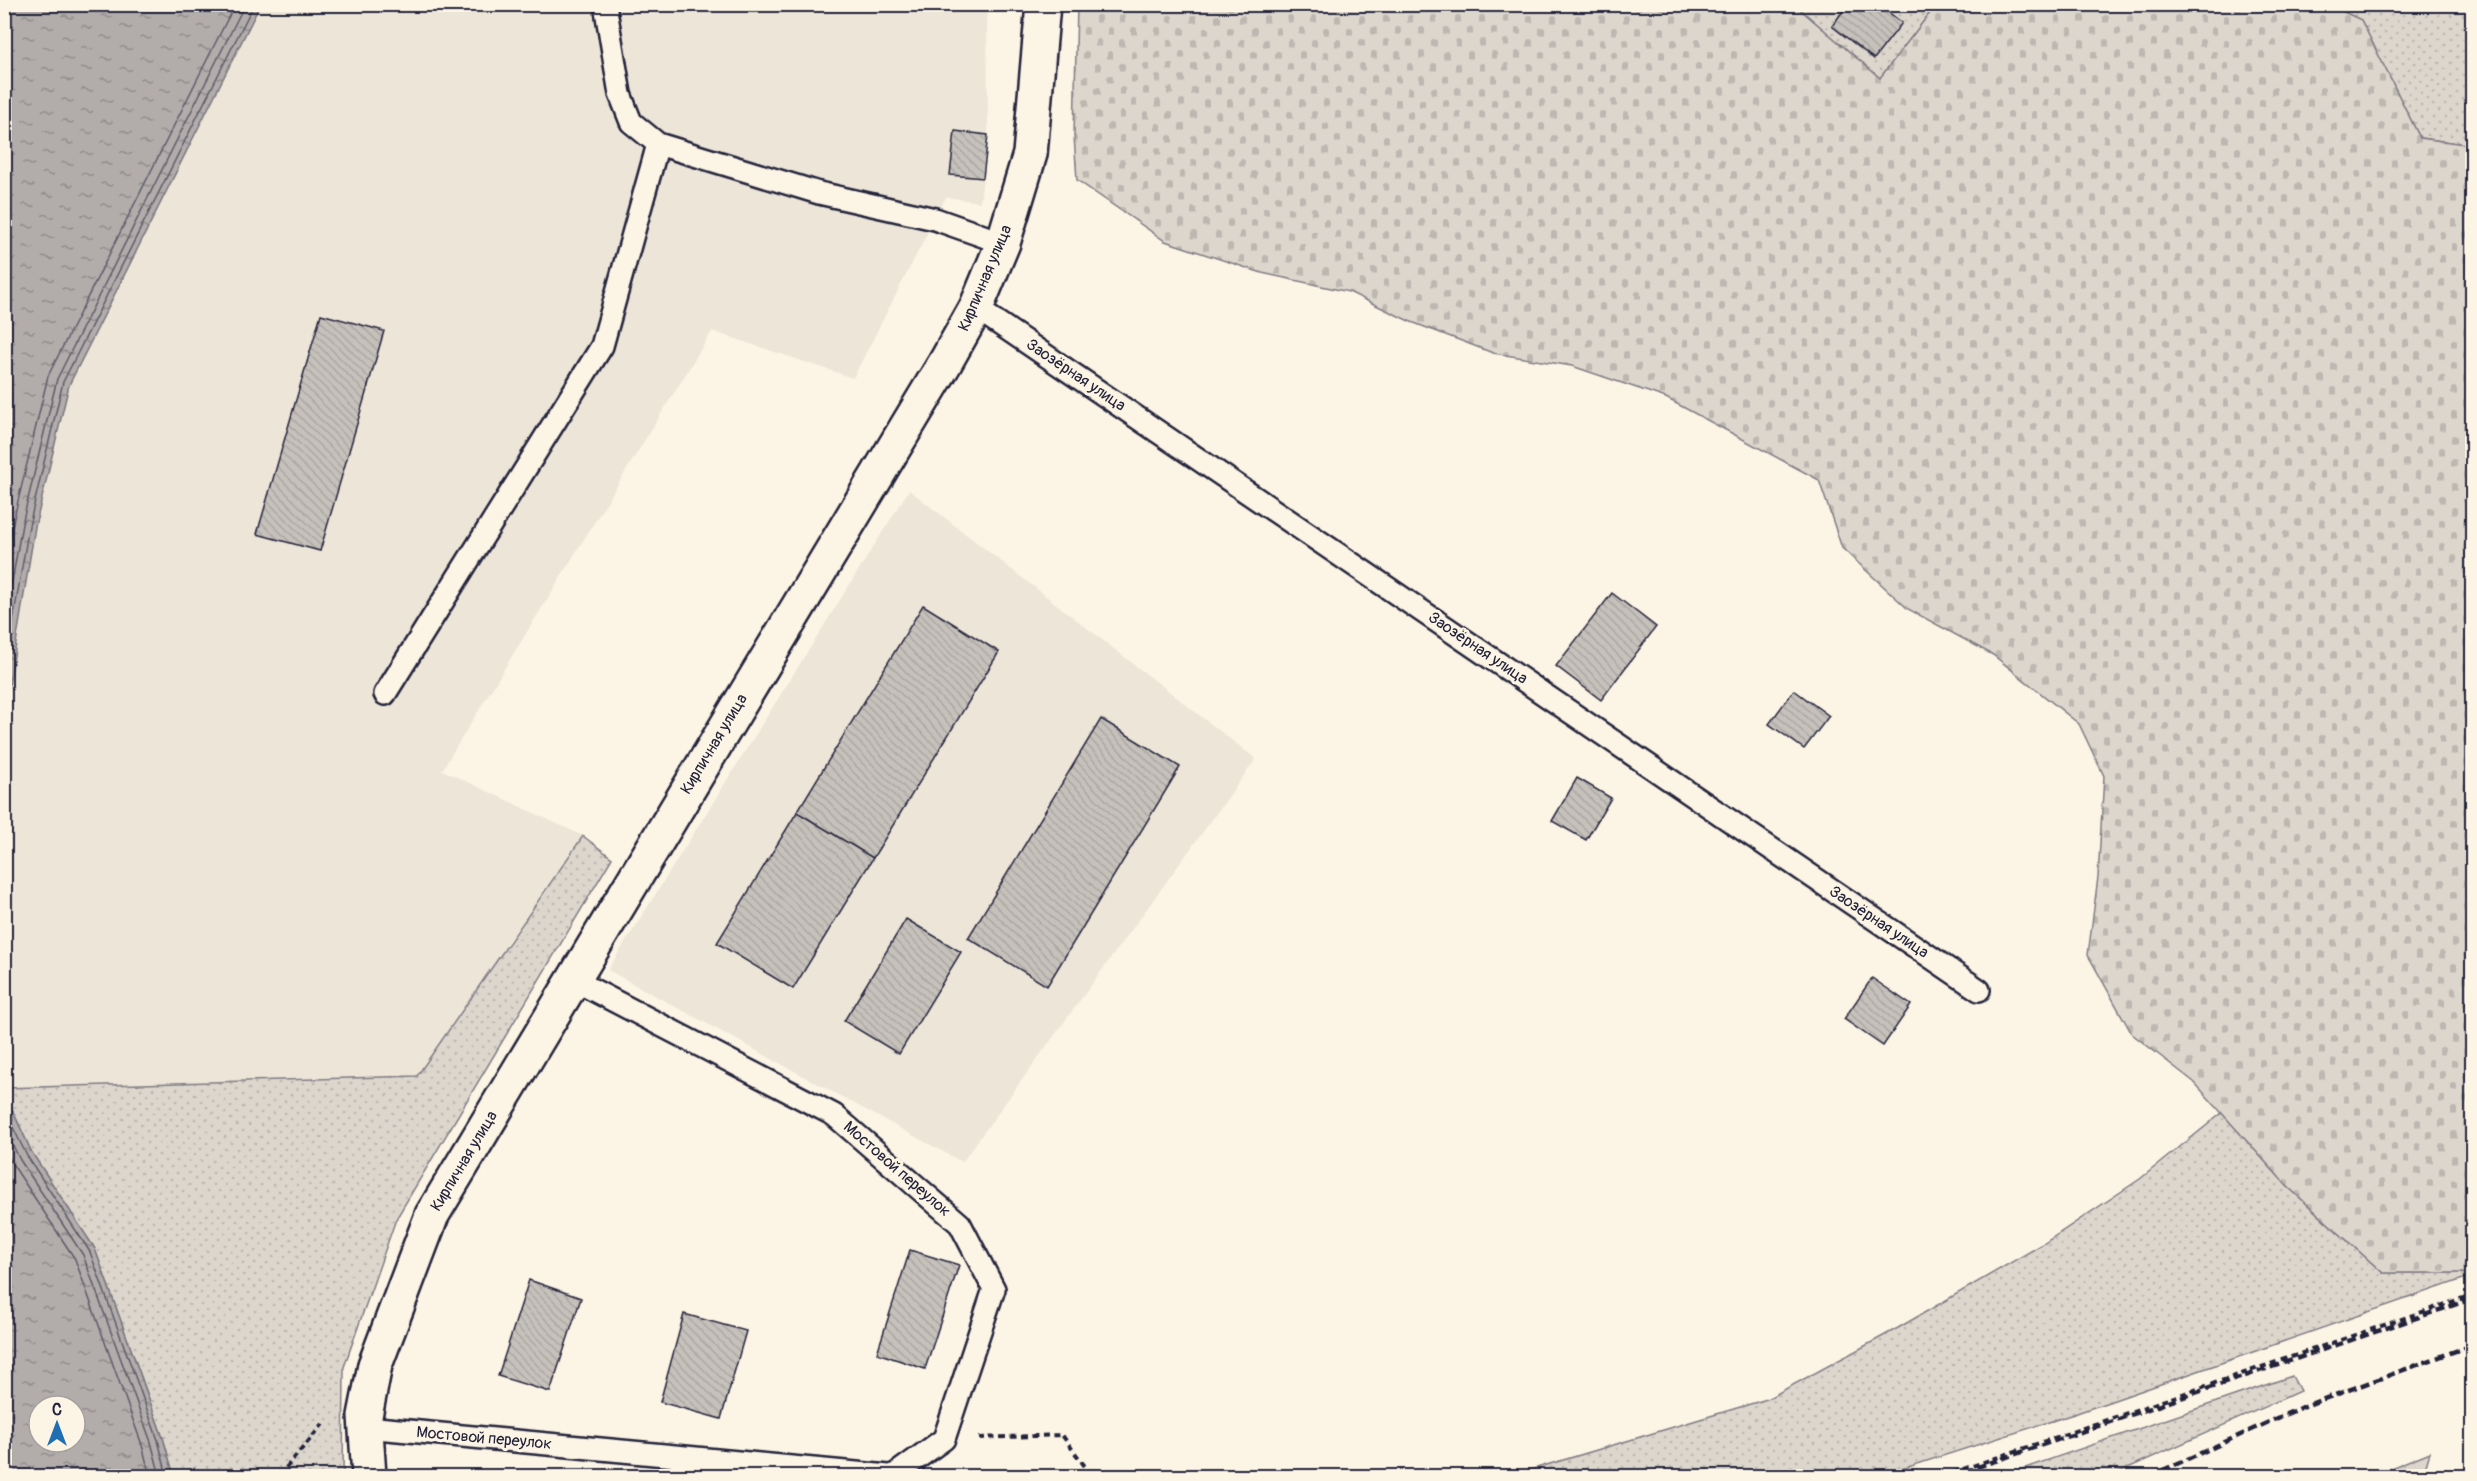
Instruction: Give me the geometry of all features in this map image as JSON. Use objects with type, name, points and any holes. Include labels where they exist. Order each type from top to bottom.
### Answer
[{"type":"street","name":"Кирпичная улица","points":[[369,1476],[365,1416],[375,1365],[432,1215],[976,308],[1003,243],[1030,154],[1043,4]]},
{"type":"lane","points":[[605,4],[620,94],[631,122],[658,144],[819,193],[935,219],[1003,243]]},
{"type":"lane","points":[[385,694],[602,346],[658,144]]},
{"type":"lane","name":"Заозёрная улица","points":[[976,308],[1979,990]]},
{"type":"lane","name":"Мостовой переулок","points":[[366,1427],[891,1476],[944,1440],[993,1289],[960,1224],[834,1115],[572,979]]},
{"type":"path","points":[[1943,1476],[2472,1295]]},
{"type":"path","points":[[944,1440],[1062,1435],[1092,1476]]},
{"type":"shaded area","points":[[260,5],[987,5],[988,135],[980,202],[946,197],[853,378],[712,331],[442,770],[583,836],[417,1076],[5,1088],[5,711],[35,527],[69,385]]},
{"type":"shaded area","points":[[909,490],[1256,759],[962,1162],[608,970]]},
{"type":"green space","points":[[1077,5],[1795,5],[1880,78],[1936,5],[2329,5],[2361,20],[2420,138],[2472,145],[2472,1273],[2383,1273],[2287,1186],[2194,1082],[2132,1034],[2088,955],[2098,877],[2104,776],[2079,724],[1993,655],[1908,609],[1842,548],[1819,480],[1666,398],[1572,366],[1493,353],[1409,321],[1349,292],[1262,273],[1165,241],[1077,180],[1074,136]]},
{"type":"green space","points":[[1795,5],[1936,5],[1880,78]]},
{"type":"green space","points":[[2329,5],[2472,5],[2472,145],[2420,138],[2361,20]]},
{"type":"green space","points":[[583,836],[612,858],[396,1219],[344,1367],[343,1476],[174,1476],[163,1438],[95,1249],[32,1153],[4,1088],[417,1076]]},
{"type":"green space","points":[[2222,1113],[2287,1186],[2383,1273],[2472,1273],[2472,1276],[2077,1413],[1880,1476],[1510,1476],[1767,1399],[1898,1328],[2043,1244],[2140,1179]]},
{"type":"green space","points":[[2292,1376],[2300,1391],[2110,1476],[2002,1476]]},
{"type":"green space","points":[[2430,1452],[2423,1476],[2371,1476]]},
{"type":"water","points":[[5,4],[260,5],[69,385],[35,527],[5,711]]},
{"type":"water","points":[[5,1094],[32,1153],[95,1249],[163,1438],[174,1476],[5,1476]]},
{"type":"building","points":[[1848,4],[1878,4],[1902,23],[1874,59],[1832,26]]},
{"type":"building","points":[[955,131],[988,135],[983,178],[950,175]]},
{"type":"building","points":[[321,314],[384,331],[320,551],[257,534]]},
{"type":"building","points":[[1612,593],[1656,627],[1601,700],[1556,666]]},
{"type":"building","points":[[923,605],[999,652],[873,858],[797,812]]},
{"type":"building","points":[[1794,690],[1829,716],[1804,749],[1769,724]]},
{"type":"building","points":[[1101,719],[1180,767],[1047,986],[968,938]]},
{"type":"building","points":[[1577,778],[1611,798],[1586,840],[1552,821]]},
{"type":"building","points":[[797,812],[873,858],[793,989],[717,943]]},
{"type":"building","points":[[906,919],[961,952],[899,1054],[844,1021]]},
{"type":"building","points":[[1872,978],[1911,1005],[1883,1046],[1844,1019]]},
{"type":"building","points":[[910,1250],[959,1265],[925,1369],[877,1353]]},
{"type":"building","points":[[529,1280],[581,1298],[550,1392],[498,1376]]},
{"type":"building","points":[[684,1314],[746,1331],[721,1419],[660,1402]]},
{"type":"railway","points":[[1951,1476],[2472,1299]]},
{"type":"railway","points":[[2150,1476],[2302,1407],[2472,1345]]}]
